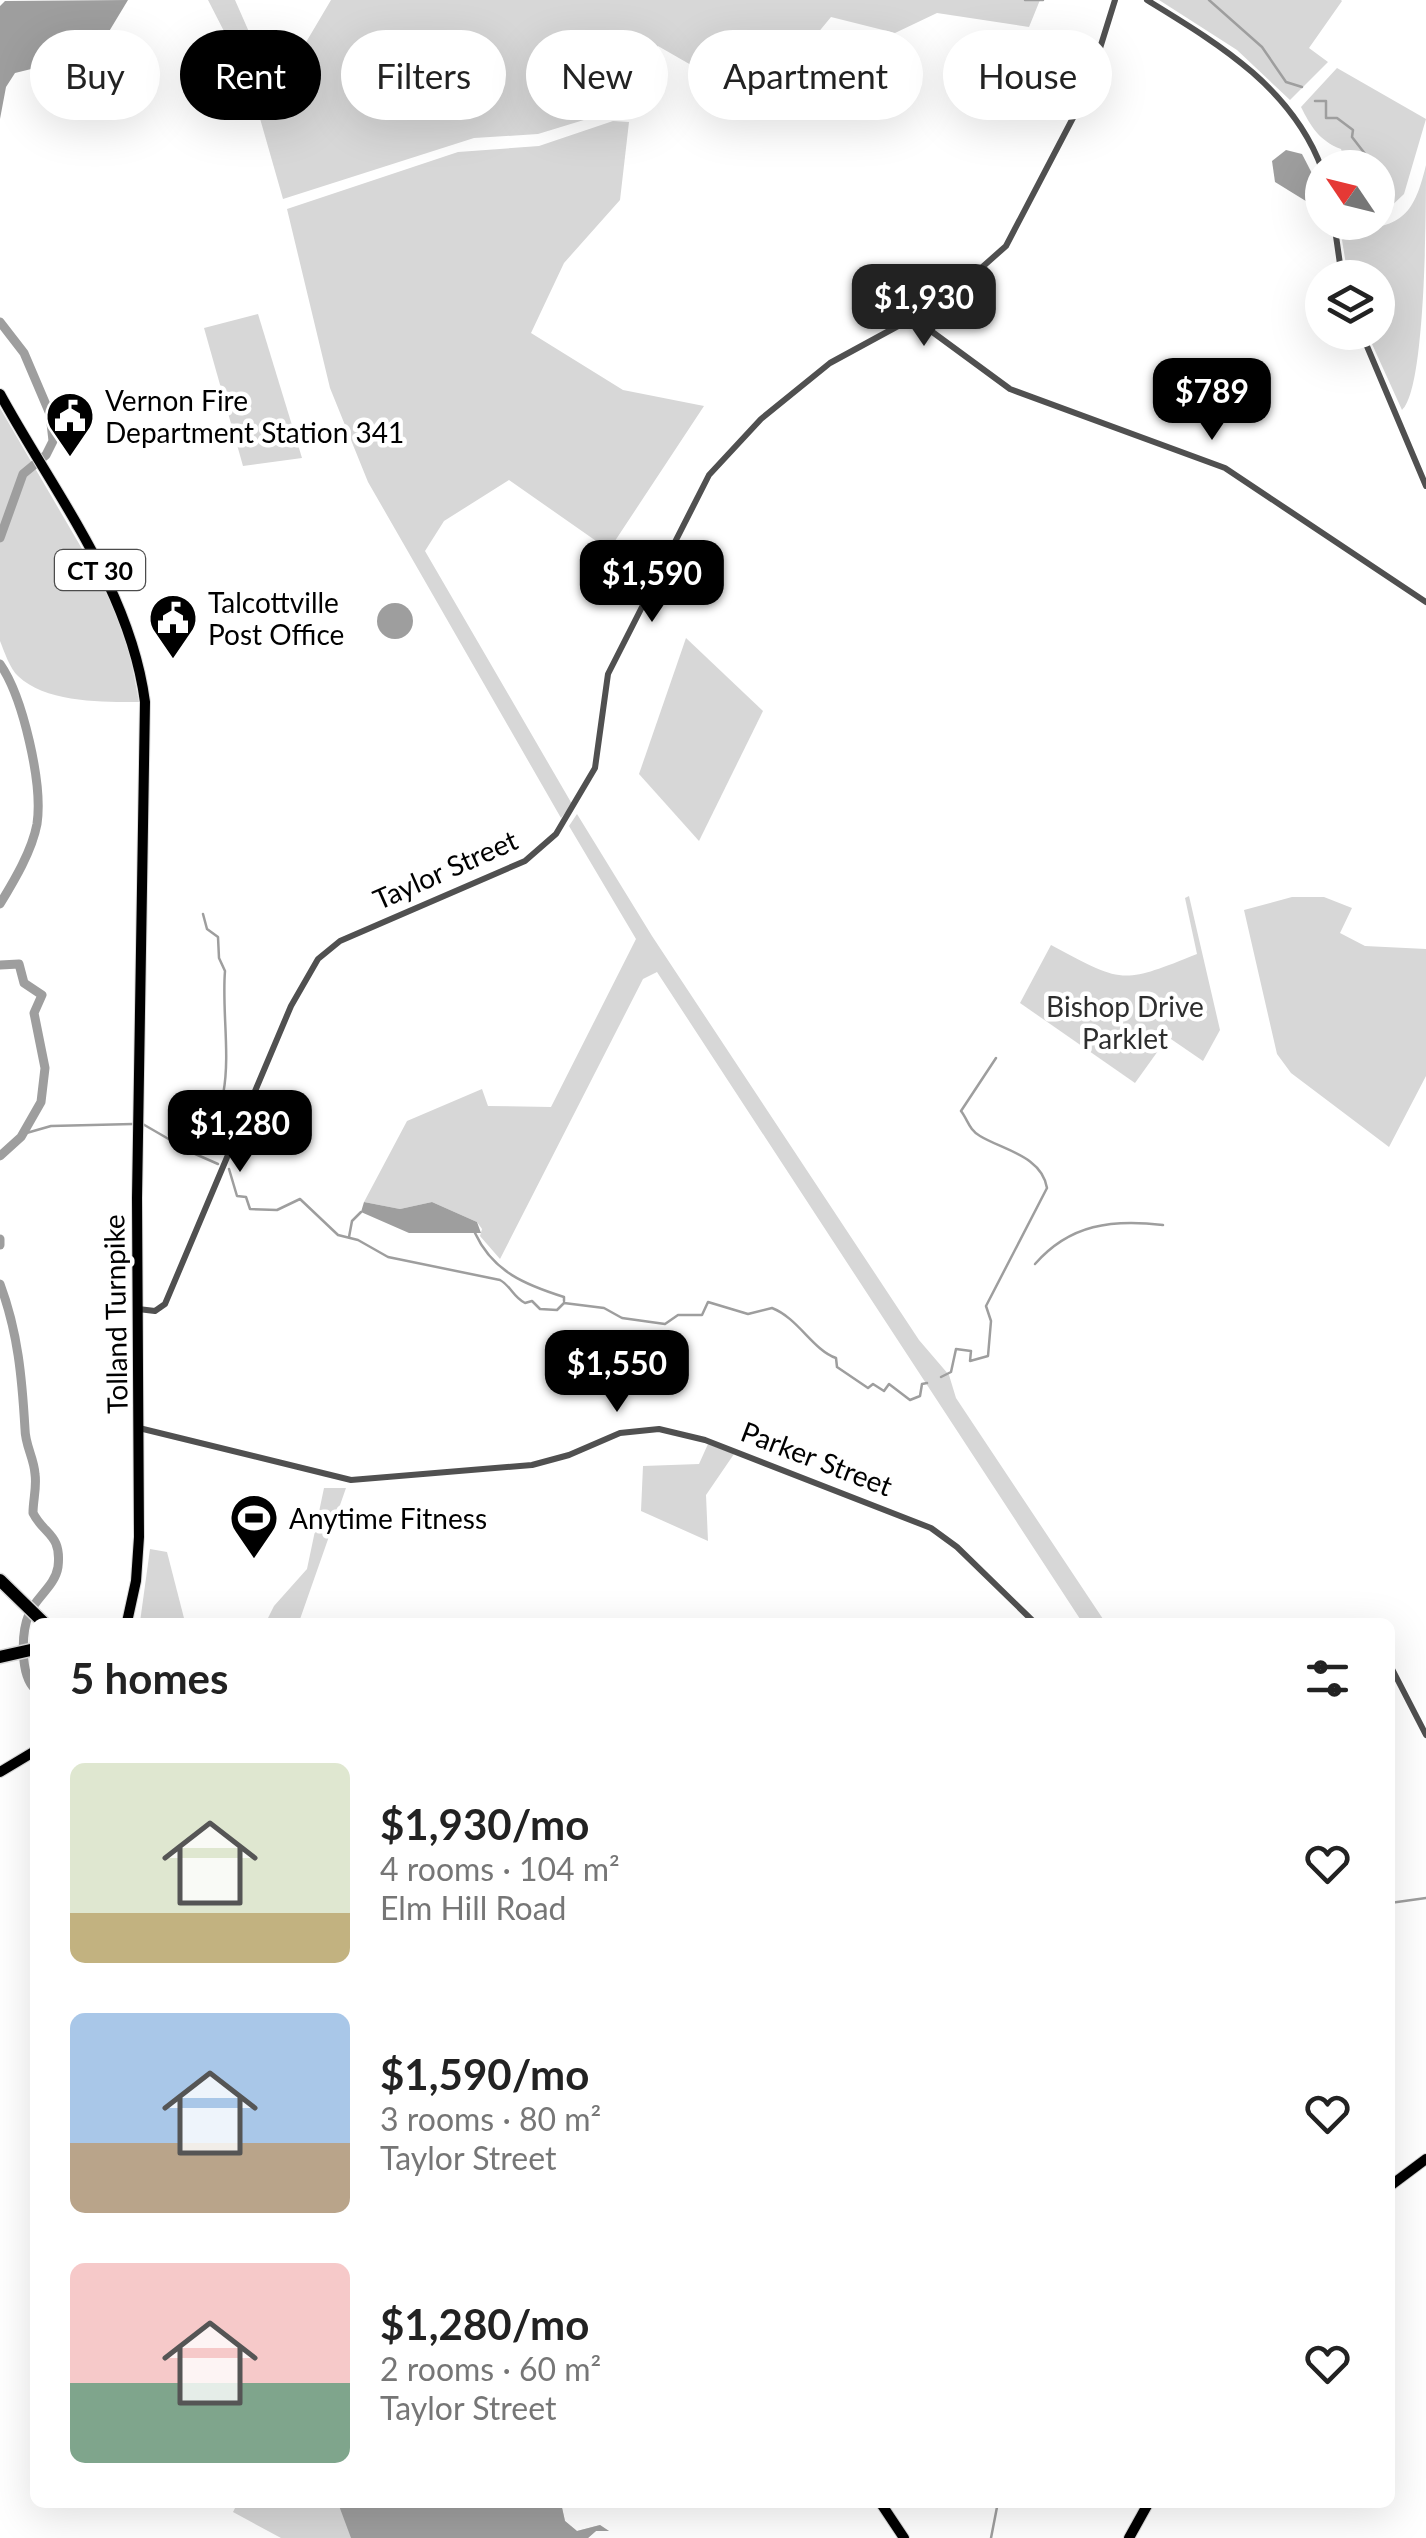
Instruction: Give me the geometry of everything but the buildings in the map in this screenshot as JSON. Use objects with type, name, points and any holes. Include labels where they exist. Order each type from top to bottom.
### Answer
[{"type":"highway","points":[[0,1580],[37,1618]]},
{"type":"highway","points":[[0,1657],[30,1650]]},
{"type":"main road","name":"Tolland Turnpike","points":[[0,394],[118,603],[138,660],[146,711],[138,1122],[138,1560],[128,1618]]},
{"type":"main road","points":[[0,1772],[30,1754]]},
{"type":"main road","points":[[1395,2182],[1426,2159]]},
{"type":"main road","points":[[884,2508],[904,2538]]},
{"type":"main road","points":[[1129,2538],[1145,2508]]},
{"type":"street","name":"Taylor Street","points":[[137,1309],[155,1311],[165,1304],[291,1006],[318,959],[340,941],[525,861],[543,848],[595,768],[608,674],[709,475],[761,420],[830,362],[965,285],[1013,236],[1086,93],[1115,0]]},
{"type":"street","points":[[1147,0],[1206,34],[1253,72],[1302,129],[1312,150]]},
{"type":"street","points":[[912,318],[1010,389],[1224,468],[1426,602]]},
{"type":"street","points":[[1369,350],[1426,486]]},
{"type":"street","name":"Parker Street","points":[[139,1428],[351,1480],[532,1465],[569,1455],[620,1433],[682,1432],[931,1528],[965,1554],[1030,1618]]},
{"type":"street","points":[[1395,1675],[1426,1735]]},
{"type":"green space","points":[[208,0],[235,0],[248,30],[223,30]]},
{"type":"green space","points":[[331,0],[1040,0],[1029,27],[937,13],[901,30],[883,30],[831,17],[820,30],[688,30],[688,63],[668,52],[668,30],[526,30],[526,120],[584,120],[538,134],[474,138],[283,199],[260,120],[321,120],[321,30],[313,30]]},
{"type":"green space","points":[[1159,0],[1342,1],[1309,48],[1328,62],[1290,100],[1237,50]]},
{"type":"green space","points":[[1337,68],[1426,119],[1404,194],[1395,203],[1395,150],[1341,150],[1321,137],[1301,107]]},
{"type":"green space","points":[[613,121],[629,122],[620,200],[564,263],[531,333],[623,390],[704,406],[609,550],[509,480],[444,521],[425,551],[572,804],[561,818],[368,482],[330,388],[287,209],[458,152],[539,146]]},
{"type":"green space","points":[[1426,165],[1420,336],[1410,396],[1402,410],[1375,350],[1395,350],[1395,260],[1345,260],[1342,240],[1395,240],[1395,220],[1410,208]]},
{"type":"green space","points":[[258,314],[302,458],[243,466],[204,328]]},
{"type":"green space","points":[[0,408],[113,602],[128,644],[139,702],[59,696],[30,685],[12,669],[0,641]]},
{"type":"green space","points":[[686,638],[763,711],[699,841],[639,774]]},
{"type":"green space","points":[[577,814],[652,936],[919,1340],[949,1375],[956,1398],[1102,1618],[1079,1618],[657,972],[643,979],[500,1259],[480,1236],[482,1229],[477,1222],[432,1202],[400,1209],[364,1202],[407,1121],[482,1089],[488,1106],[551,1107],[636,939],[569,826]]},
{"type":"green space","name":"Bishop Drive Parklet","points":[[1189,896],[1220,1030],[1203,1061],[1168,1037],[1135,1083],[1020,1003],[1051,945],[1093,967],[1122,975],[1152,971],[1197,954],[1185,898]]},
{"type":"green space","points":[[1292,897],[1324,897],[1352,908],[1340,933],[1365,946],[1426,949],[1426,1076],[1389,1147],[1291,1073],[1277,1054],[1244,910]]},
{"type":"green space","points":[[708,1444],[734,1454],[706,1495],[708,1541],[641,1511],[643,1466],[699,1464]]},
{"type":"green space","points":[[324,1488],[346,1488],[300,1618],[268,1618],[307,1569]]},
{"type":"green space","points":[[150,1549],[167,1552],[184,1618],[141,1618]]},
{"type":"green space","points":[[235,2508],[562,2508],[565,2521],[577,2531],[600,2525],[609,2531],[596,2531],[588,2538],[281,2538],[233,2512]]},
{"type":"shaded area","points":[[128,0],[110,30],[30,30],[30,69],[15,73],[6,87],[0,119],[0,6],[5,1]]},
{"type":"shaded area","points":[[1286,150],[1302,154],[1305,201],[1275,182],[1272,161]]},
{"type":"shaded area","points":[[395,603],[408,608],[413,621],[408,634],[395,639],[382,634],[377,621],[382,608]]},
{"type":"shaded area","points":[[364,1202],[400,1209],[432,1202],[477,1222],[481,1233],[409,1233],[361,1212]]},
{"type":"shaded area","points":[[340,2508],[562,2508],[565,2521],[577,2531],[600,2525],[609,2531],[596,2531],[588,2538],[351,2538]]},
{"type":"waterway","points":[[1025,0],[1043,0]]},
{"type":"waterway","points":[[1209,0],[1262,47],[1286,82],[1302,87]]},
{"type":"waterway","points":[[1315,101],[1326,101],[1326,118],[1337,118],[1353,130],[1352,137],[1362,150]]},
{"type":"waterway","points":[[0,322],[24,353],[50,414],[53,441],[46,455],[23,474],[0,538]]},
{"type":"waterway","points":[[0,664],[23,719],[34,764],[38,807],[31,845],[0,904]]},
{"type":"waterway","points":[[141,1123],[191,1152],[218,1113],[226,1067],[225,971],[219,958],[218,937],[207,929],[203,914]]},
{"type":"waterway","points":[[0,965],[19,964],[24,983],[42,995],[34,1013],[45,1068],[41,1102],[21,1137],[0,1156]]},
{"type":"waterway","points":[[941,1377],[951,1372],[956,1349],[971,1351],[970,1361],[988,1356],[991,1321],[986,1306],[1047,1188],[1038,1168],[976,1134],[961,1111],[996,1058]]},
{"type":"waterway","points":[[23,1134],[51,1126],[133,1124]]},
{"type":"waterway","points":[[193,1153],[218,1164]]},
{"type":"waterway","points":[[229,1169],[237,1196],[246,1197],[250,1209],[277,1210],[300,1199],[338,1235],[358,1240],[388,1257],[500,1280],[521,1301],[532,1301],[540,1309],[557,1310],[564,1303],[604,1308],[622,1318],[665,1324],[678,1315],[702,1315],[708,1302],[748,1314],[772,1308],[836,1358],[837,1367],[868,1388],[873,1384],[884,1391],[889,1384],[910,1400],[920,1396],[922,1384],[927,1383]]},
{"type":"waterway","points":[[349,1237],[352,1221],[361,1212]]},
{"type":"waterway","points":[[1035,1264],[1063,1240],[1093,1227],[1126,1223],[1163,1225]]},
{"type":"waterway","points":[[475,1233],[501,1267],[524,1282],[564,1297],[564,1301]]},
{"type":"waterway","points":[[0,1239],[0,1245]]},
{"type":"waterway","points":[[0,1284],[18,1355],[25,1435],[35,1479],[33,1513],[55,1541],[59,1556],[56,1574],[26,1622],[23,1653],[30,1683]]},
{"type":"waterway","points":[[1395,1902],[1426,1898]]},
{"type":"waterway","points":[[991,2538],[997,2508]]},
{"type":"place","name":"Vernon Fire Department Station 341","points":[[70,458]]},
{"type":"place","name":"Talcottville Post Office","points":[[173,660]]},
{"type":"place","name":"Anytime Fitness","points":[[254,1560]]}]
